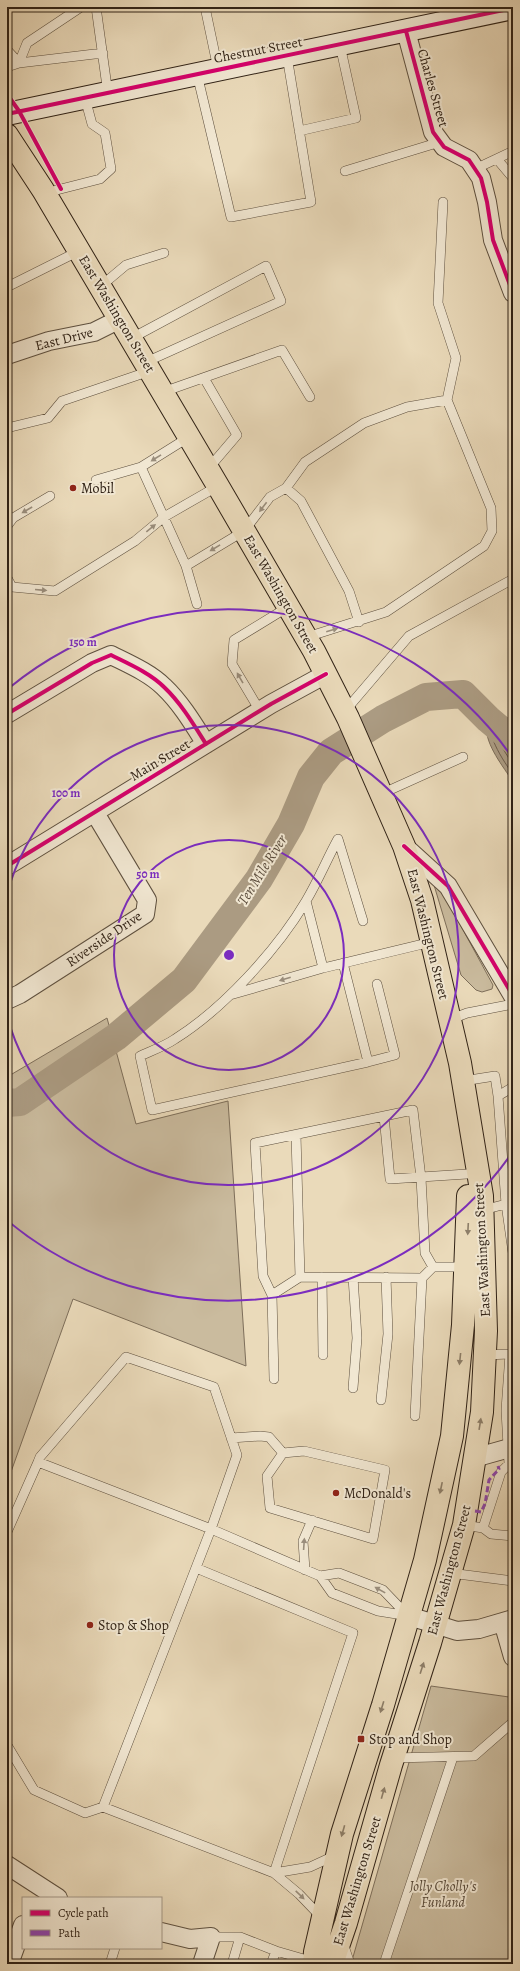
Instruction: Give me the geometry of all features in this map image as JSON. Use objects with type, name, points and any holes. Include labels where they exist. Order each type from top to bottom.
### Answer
[{"type":"main road","name":"East Washington Street","points":[[7,135],[45,193],[132,338],[306,637],[347,714],[404,846],[422,900],[464,1087],[482,1196],[486,1331],[482,1412],[474,1458],[473,1526],[450,1573],[393,1758],[341,1938],[320,1963]]},
{"type":"main road","name":"East Washington Street","points":[[320,1963],[323,1919],[338,1854],[426,1560],[452,1436],[463,1325],[468,1216],[464,1087]]},
{"type":"street","name":"Chestnut Street","points":[[7,114],[406,31],[452,14],[513,8]]},
{"type":"street","name":"Charles Street","points":[[406,31],[433,132],[444,147],[469,160],[481,178],[488,202],[493,240],[513,293]]},
{"type":"street","name":"East Drive","points":[[7,355],[49,341],[94,332],[120,319]]},
{"type":"street","points":[[7,714],[92,663],[111,655],[164,686],[186,714],[206,744]]},
{"type":"street","name":"Main Street","points":[[7,866],[260,711],[326,674]]},
{"type":"street","name":"Riverside Drive","points":[[7,1000],[20,994],[145,914],[147,900],[95,813]]},
{"type":"street","points":[[404,846],[448,886],[513,996]]},
{"type":"street","points":[[474,1458],[511,1456]]},
{"type":"street","points":[[409,1616],[456,1631],[479,1629],[508,1621],[513,1657]]},
{"type":"street","points":[[7,1865],[35,1891],[55,1897]]},
{"type":"street","points":[[9,1964],[22,1928]]},
{"type":"street","points":[[162,1932],[190,1939],[211,1937],[202,1964]]},
{"type":"lane","points":[[19,63],[27,43],[81,7]]},
{"type":"lane","points":[[96,7],[108,94]]},
{"type":"lane","points":[[205,7],[208,72],[231,217],[312,202],[286,56]]},
{"type":"lane","points":[[299,131],[356,118],[340,45]]},
{"type":"lane","points":[[7,50],[19,63]]},
{"type":"lane","points":[[7,67],[19,63],[102,53]]},
{"type":"lane","points":[[45,193],[100,178],[111,169],[105,133],[92,124],[85,98]]},
{"type":"lane","points":[[345,171],[440,142]]},
{"type":"lane","points":[[475,169],[513,151]]},
{"type":"lane","points":[[497,159],[513,178]]},
{"type":"lane","points":[[306,637],[359,622],[386,612],[484,546],[492,531],[491,508],[447,400],[456,358],[438,303],[443,202]]},
{"type":"lane","points":[[7,287],[80,251]]},
{"type":"lane","points":[[101,286],[126,265],[164,253]]},
{"type":"lane","points":[[11,427],[48,418],[62,401],[148,366],[281,301],[266,266],[132,338]]},
{"type":"lane","points":[[163,392],[282,350],[310,397]]},
{"type":"lane","points":[[7,578],[12,587],[55,591],[135,540],[213,478],[237,434],[204,378]]},
{"type":"lane","points":[[186,566],[244,531],[270,497],[286,488],[306,462],[364,423],[407,407],[447,400]]},
{"type":"lane","points":[[96,480],[141,467],[189,437]]},
{"type":"lane","points":[[141,467],[186,566],[197,604]]},
{"type":"lane","points":[[286,488],[302,501],[349,591],[359,622]]},
{"type":"lane","points":[[7,526],[13,518],[50,496]]},
{"type":"lane","points":[[347,714],[408,636],[513,579]]},
{"type":"lane","points":[[260,711],[232,664],[234,640],[288,607]]},
{"type":"lane","points":[[381,794],[463,757]]},
{"type":"lane","points":[[363,921],[338,839],[306,902],[275,944],[229,996],[175,1040],[140,1056],[152,1110],[395,1055],[378,984]]},
{"type":"lane","points":[[306,902],[323,968]]},
{"type":"lane","points":[[229,996],[323,968],[431,942]]},
{"type":"lane","points":[[343,963],[368,1062]]},
{"type":"lane","points":[[449,1020],[467,1013],[513,1004]]},
{"type":"lane","points":[[464,1087],[495,1076],[498,1096],[506,1204],[513,1253]]},
{"type":"lane","points":[[498,1096],[513,1087]]},
{"type":"lane","points":[[274,1379],[272,1295],[263,1276],[255,1143],[413,1110],[421,1178],[425,1253],[433,1267]]},
{"type":"lane","points":[[384,1116],[390,1179],[467,1174]]},
{"type":"lane","points":[[296,1135],[300,1277]]},
{"type":"lane","points":[[483,1210],[506,1204]]},
{"type":"lane","points":[[415,1416],[422,1278],[433,1267],[466,1266]]},
{"type":"lane","points":[[272,1295],[300,1277],[422,1278]]},
{"type":"lane","points":[[322,1277],[323,1355]]},
{"type":"lane","points":[[353,1277],[357,1338],[353,1388]]},
{"type":"lane","points":[[381,1400],[388,1334],[386,1277]]},
{"type":"lane","points":[[485,1356],[510,1354],[506,1410],[511,1456],[473,1526],[491,1534],[513,1536]]},
{"type":"lane","points":[[7,1532],[38,1462],[49,1446],[126,1357],[214,1387],[238,1455],[211,1529],[103,1807]]},
{"type":"lane","points":[[231,1438],[260,1436],[269,1437],[284,1453]]},
{"type":"lane","points":[[304,1451],[385,1470],[373,1539],[270,1508],[267,1476],[284,1453],[304,1451]]},
{"type":"lane","points":[[38,1462],[211,1529],[320,1576],[339,1573],[384,1590],[409,1616]]},
{"type":"lane","points":[[305,1570],[303,1541],[312,1520]]},
{"type":"lane","points":[[196,1568],[353,1632],[274,1873]]},
{"type":"lane","points":[[450,1573],[513,1581]]},
{"type":"lane","points":[[320,1576],[332,1593],[378,1611],[409,1616]]},
{"type":"lane","points":[[393,1758],[474,1756],[513,1722]]},
{"type":"lane","points":[[7,1744],[34,1790],[85,1813],[103,1807],[274,1873],[299,1894],[323,1919]]},
{"type":"lane","points":[[384,1964],[453,1757]]},
{"type":"lane","points":[[274,1873],[310,1867],[338,1854]]},
{"type":"lane","points":[[211,1937],[240,1937],[276,1951],[320,1963]]},
{"type":"lane","points":[[232,1964],[240,1937]]},
{"type":"lane","points":[[341,1938],[350,1964]]},
{"type":"lane","points":[[110,1964],[115,1949]]},
{"type":"lane","points":[[271,1964],[276,1951]]},
{"type":"green space","points":[[437,882],[493,985],[492,989],[482,992],[476,990],[461,975],[434,885]]},
{"type":"green space","points":[[107,1018],[136,1124],[228,1101],[246,1366],[73,1299],[7,1483],[7,1077]]},
{"type":"green space","name":"Jolly Cholly's Funland","points":[[431,1686],[509,1697],[513,1701],[513,1964],[351,1964]]},
{"type":"water","points":[[496,710],[513,722],[513,782],[496,756],[487,733],[487,721]]},
{"type":"waterway","name":"Ten Mile River","points":[[7,1103],[20,1102],[116,1037],[184,980],[259,879],[291,824],[311,777],[331,752],[383,719],[426,697],[463,694],[488,719],[513,740]]},
{"type":"marked path","points":[[475,1511],[481,1512],[485,1504],[489,1480],[499,1469],[498,1466]]},
{"type":"cycle path","points":[[7,114],[513,8]]},
{"type":"cycle path","points":[[406,31],[433,132],[444,147],[469,160],[481,178],[487,202],[493,240],[513,293]]},
{"type":"cycle path","points":[[7,94],[19,111],[61,189]]},
{"type":"cycle path","points":[[7,714],[92,663],[111,655],[146,673],[164,687],[182,707],[206,744]]},
{"type":"cycle path","points":[[7,866],[271,704],[326,674]]},
{"type":"cycle path","points":[[404,846],[448,886],[513,996]]},
{"type":"place","name":"Mobil","points":[[73,488]]},
{"type":"place","name":"McDonald's","points":[[336,1493]]},
{"type":"place","name":"Stop & Shop","points":[[90,1625]]},
{"type":"place","name":"Stop and Shop","points":[[361,1739]]}]
